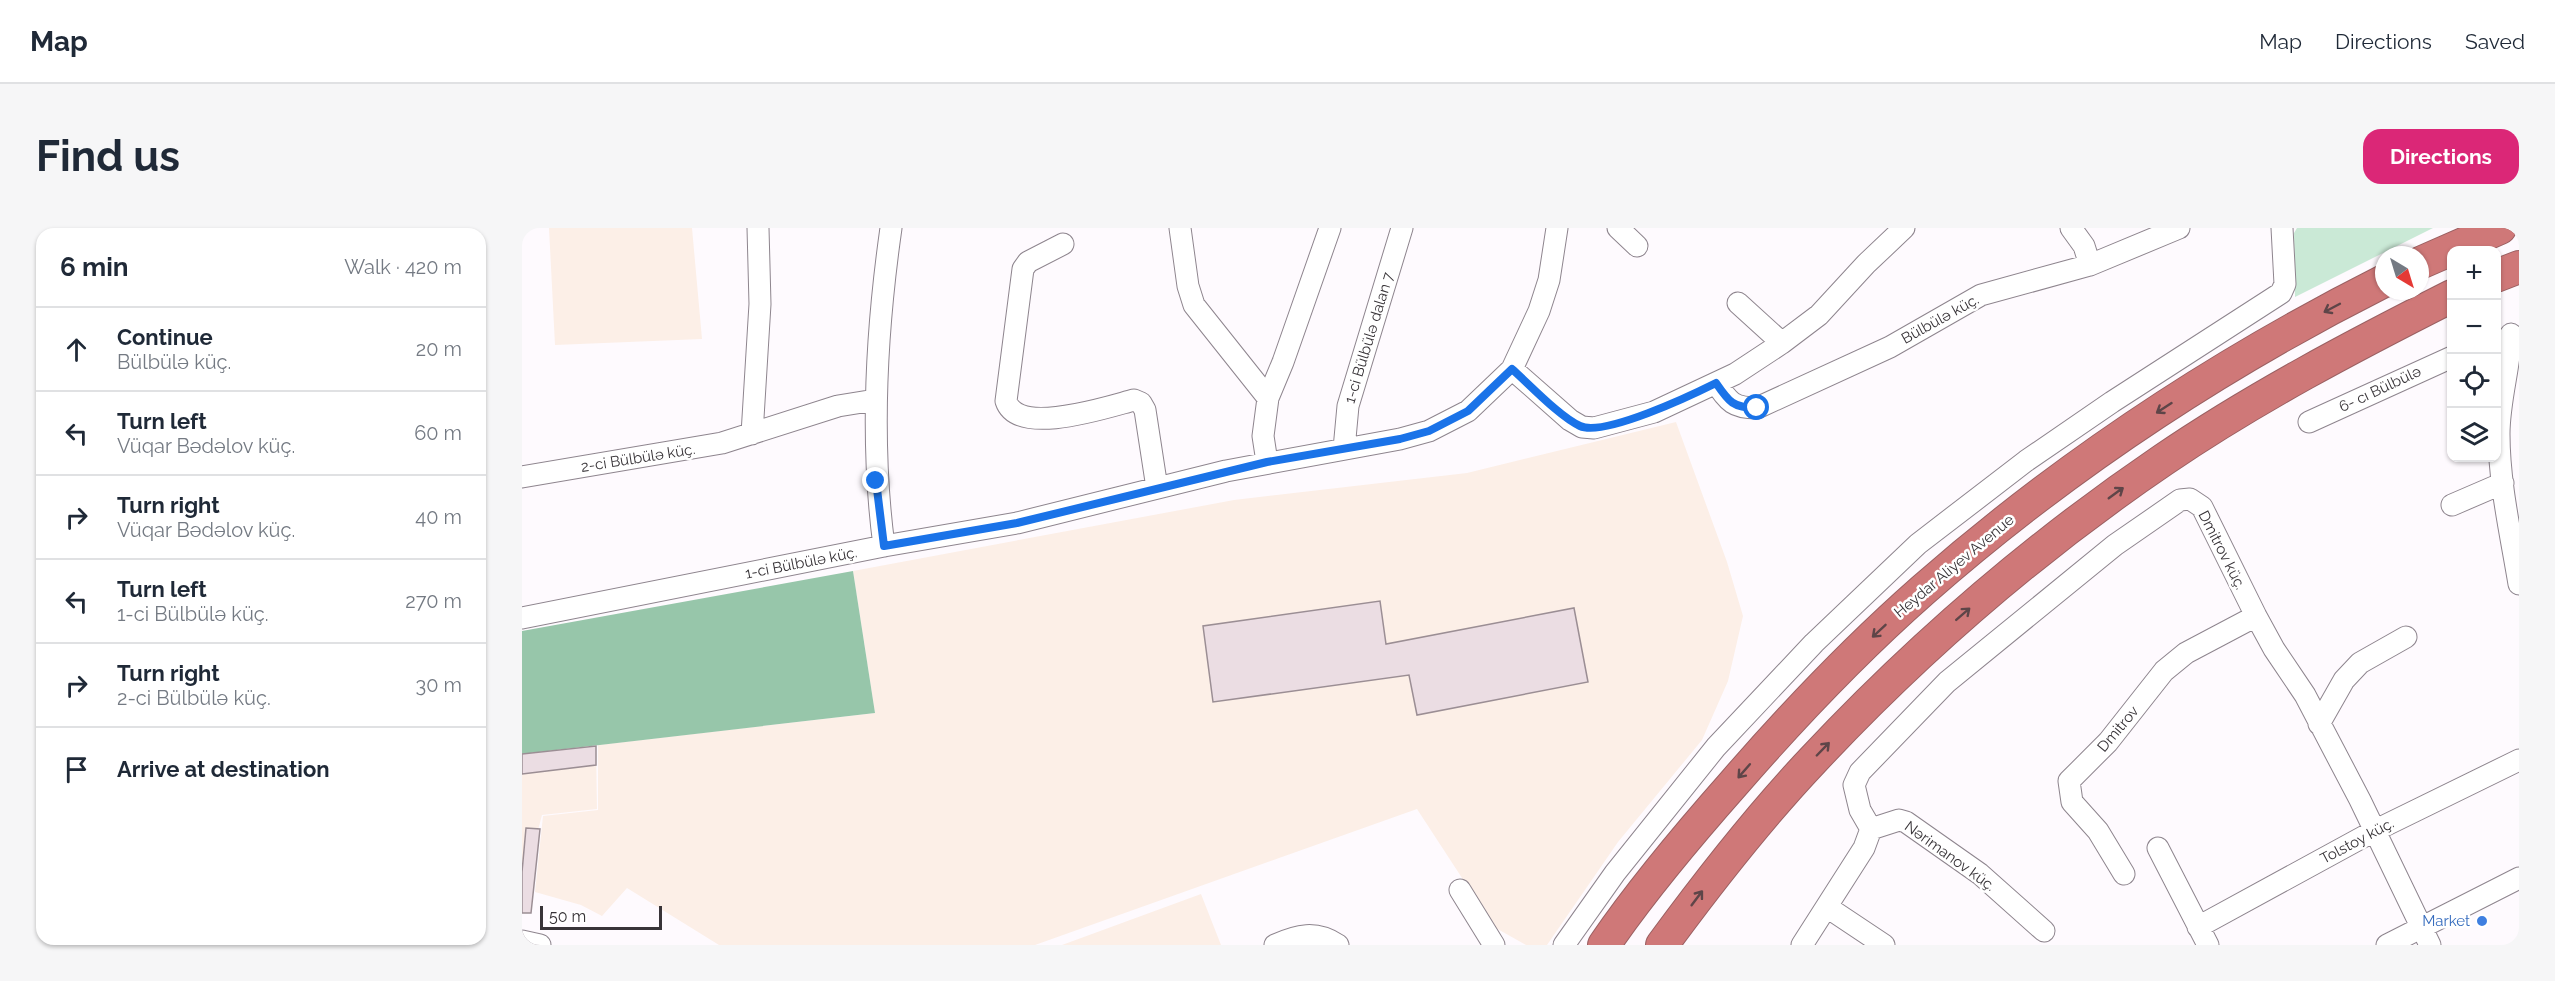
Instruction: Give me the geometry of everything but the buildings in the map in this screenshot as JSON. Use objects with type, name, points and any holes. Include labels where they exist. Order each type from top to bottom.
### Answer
[{"type":"highway","points":[[2429,259],[2500,228]]},
{"type":"highway","points":[[2501,274],[2519,267]]},
{"type":"highway","name":"Heydar Aliyev Avenue","points":[[1604,945],[1681,843],[1780,730],[1923,590],[2033,501],[2138,424],[2275,339],[2375,286]]},
{"type":"highway","points":[[1662,945],[1719,868],[1811,762],[1876,694],[2006,577],[2068,528],[2164,459],[2249,406],[2358,343],[2447,298]]},
{"type":"street","points":[[752,434],[760,304],[759,228]]},
{"type":"street","points":[[884,546],[876,481],[875,400],[885,272],[891,228]]},
{"type":"street","points":[[1180,228],[1188,286],[1194,305],[1268,398]]},
{"type":"street","points":[[1267,462],[1263,436],[1268,398],[1330,228]]},
{"type":"street","name":"1-ci Bülbülə dalan 7","points":[[1344,449],[1348,406],[1402,228]]},
{"type":"street","name":"1-ci Bülbülə küç.","points":[[522,618],[884,546],[1017,523],[1267,462],[1400,439],[1429,431],[1468,411],[1512,369],[1539,311],[1549,280],[1557,228]]},
{"type":"street","points":[[1618,228],[1637,246]]},
{"type":"street","points":[[1512,369],[1570,420],[1582,427],[1594,428],[1654,412],[1757,361],[1782,343],[1827,308],[1866,264],[1904,228]]},
{"type":"street","points":[[2072,228],[2084,246],[2090,265]]},
{"type":"street","name":"Bülbülə küç.","points":[[1716,383],[1729,402],[1742,408],[1757,408],[1890,347],[1981,295],[2090,265],[2179,228]]},
{"type":"street","points":[[1564,945],[1615,873],[1716,747],[1814,643],[1918,544],[2026,460],[2281,293],[2285,284],[2282,228]]},
{"type":"street","points":[[1063,244],[1028,262],[1023,269],[1006,400],[1009,409],[1015,414],[1055,418],[1134,400],[1141,403],[1145,410],[1157,488]]},
{"type":"street","points":[[1738,303],[1782,343]]},
{"type":"street","points":[[2509,335],[2510,353],[2502,393],[2499,435],[2503,483],[2519,584]]},
{"type":"street","name":"6- cı Bülbülə","points":[[2310,422],[2447,359]]},
{"type":"street","name":"2-ci Bülbülə küç.","points":[[522,477],[722,443],[838,406],[875,400]]},
{"type":"street","points":[[2451,505],[2503,483]]},
{"type":"street","name":"Dmitrov küç.","points":[[1871,829],[1855,796],[1854,785],[1860,772],[1947,682],[2115,545],[2180,500],[2190,499],[2202,507],[2274,649],[2305,695],[2361,800],[2425,936]]},
{"type":"street","name":"Dmitrov","points":[[2124,874],[2098,831],[2072,802],[2069,781],[2108,742],[2164,671],[2186,653],[2256,616]]},
{"type":"street","points":[[2319,724],[2344,680],[2360,663],[2406,637]]},
{"type":"street","name":"Tolstoy küç.","points":[[2203,936],[2374,831],[2519,760]]},
{"type":"street","name":"Nərimanov küç.","points":[[1871,829],[1899,820],[1906,822],[1980,874],[2044,931]]},
{"type":"street","points":[[1802,945],[1864,848],[1871,829]]},
{"type":"street","points":[[2158,848],[2203,936]]},
{"type":"street","points":[[2387,945],[2425,936],[2519,878]]},
{"type":"street","points":[[1460,890],[1494,945]]},
{"type":"street","points":[[1827,907],[1884,945]]},
{"type":"street","points":[[1275,945],[1293,936],[1307,935],[1332,941],[1338,945]]},
{"type":"street","points":[[522,941],[540,945]]},
{"type":"shaded area","points":[[549,228],[692,228],[702,339],[555,345]]},
{"type":"shaded area","points":[[1676,422],[1727,562],[1743,616],[1728,681],[1702,740],[1618,842],[1547,945],[1526,945],[1494,927],[1417,809],[1035,945],[719,945],[627,888],[602,916],[581,905],[535,892],[543,816],[598,810],[598,745],[875,713],[853,571],[1234,500],[1467,473]]},
{"type":"shaded area","points":[[596,746],[597,809],[542,815],[522,891],[522,754]]},
{"type":"shaded area","points":[[1201,894],[1221,945],[1062,945]]},
{"type":"green space","points":[[2297,228],[2433,228],[2397,246],[2375,246],[2375,257],[2295,297],[2294,233]]},
{"type":"green space","points":[[853,571],[875,713],[522,754],[522,631]]},
{"type":"place","name":"Market","points":[[2482,921]]},
{"type":"route","points":[[876,481],[884,546],[1017,523],[1226,471],[1400,439],[1429,431],[1468,411],[1512,369],[1570,420],[1582,427],[1594,428],[1654,412],[1716,383],[1729,402],[1742,408],[1757,408]]}]
